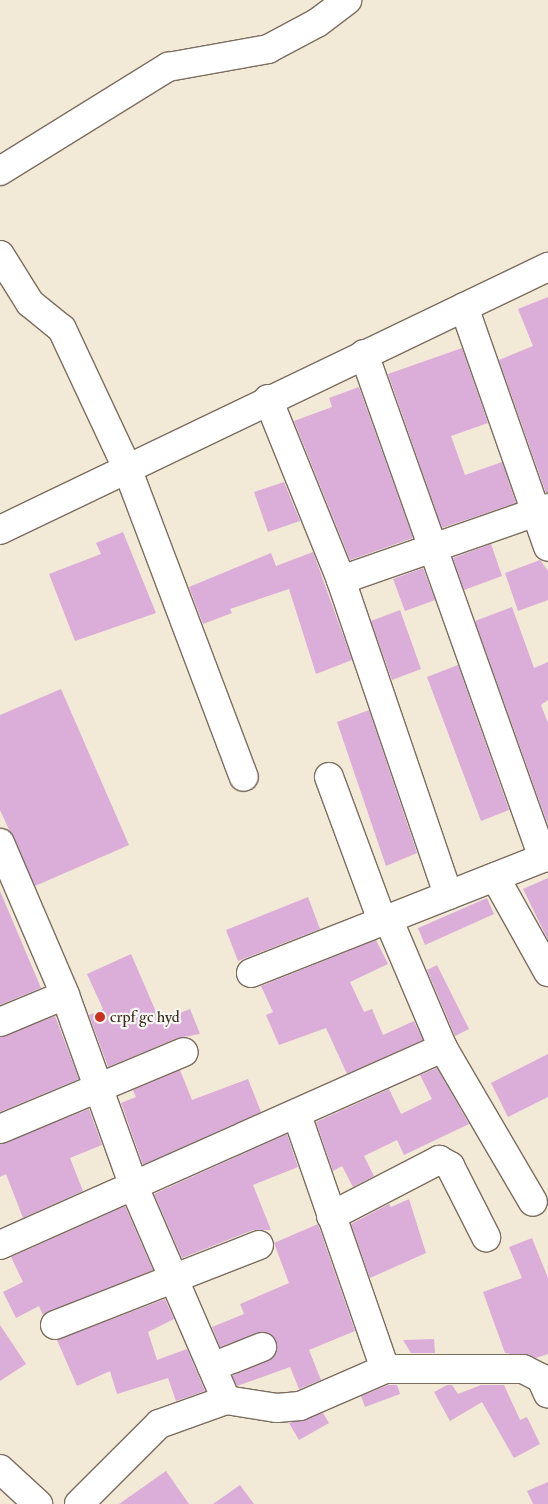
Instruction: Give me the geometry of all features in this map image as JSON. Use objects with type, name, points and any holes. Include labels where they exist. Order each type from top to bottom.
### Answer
[{"type":"street","points":[[0,171],[168,67],[268,49],[317,23],[347,0]]},
{"type":"street","points":[[0,255],[30,303],[62,329],[127,468],[244,777]]},
{"type":"street","points":[[0,530],[268,399],[548,267]]},
{"type":"street","points":[[464,307],[542,511],[548,547]]},
{"type":"street","points":[[251,973],[386,922],[448,895],[545,857],[432,548],[364,354]]},
{"type":"street","points":[[268,399],[341,580],[448,895]]},
{"type":"street","points":[[341,580],[542,511]]},
{"type":"street","points":[[329,777],[386,922],[443,1048],[533,1202]]},
{"type":"street","points":[[0,844],[65,995],[134,1187],[174,1275],[226,1400]]},
{"type":"street","points":[[496,877],[548,972]]},
{"type":"street","points":[[0,1022],[65,995]]},
{"type":"street","points":[[0,1246],[297,1115],[443,1048]]},
{"type":"street","points":[[0,1129],[184,1052]]},
{"type":"street","points":[[297,1115],[384,1369]]},
{"type":"street","points":[[331,1216],[439,1160],[450,1166],[486,1237]]},
{"type":"street","points":[[55,1325],[174,1275],[259,1244]]},
{"type":"street","points":[[212,1367],[262,1347]]},
{"type":"street","points":[[79,1504],[159,1424],[226,1400],[277,1408],[300,1406],[384,1369],[524,1369],[541,1378],[548,1394]]},
{"type":"street","points":[[0,1468],[38,1504]]},
{"type":"building","points":[[548,297],[548,493],[546,493],[499,360],[533,346],[518,309]]},
{"type":"building","points":[[462,348],[488,423],[451,436],[465,475],[502,462],[516,503],[442,528],[388,374]]},
{"type":"building","points":[[359,387],[413,538],[350,560],[294,421],[332,407],[329,398]]},
{"type":"building","points":[[284,482],[300,521],[268,532],[254,492]]},
{"type":"building","points":[[123,532],[156,613],[75,641],[49,574],[101,554],[96,543]]},
{"type":"building","points":[[491,544],[502,576],[464,590],[453,558]]},
{"type":"building","points":[[313,552],[352,660],[316,674],[289,589],[230,609],[232,613],[203,624],[189,587],[271,553],[276,566]]},
{"type":"building","points":[[540,560],[548,571],[548,600],[518,611],[505,573]]},
{"type":"building","points":[[423,568],[435,600],[405,611],[393,579]]},
{"type":"building","points":[[512,607],[534,668],[548,662],[548,700],[541,705],[548,723],[548,825],[475,621]]},
{"type":"building","points":[[400,610],[421,669],[392,680],[371,621]]},
{"type":"building","points":[[458,665],[509,810],[481,821],[427,677]]},
{"type":"building","points":[[61,689],[129,845],[35,886],[0,810],[0,715]]},
{"type":"building","points":[[369,710],[417,853],[386,866],[337,722]]},
{"type":"building","points":[[548,878],[548,940],[523,889]]},
{"type":"building","points":[[0,891],[41,988],[0,1005]]},
{"type":"building","points":[[308,897],[320,929],[238,961],[226,930]]},
{"type":"building","points":[[487,898],[494,914],[425,945],[418,928]]},
{"type":"building","points":[[376,940],[388,964],[350,982],[364,1012],[372,1009],[383,1035],[414,1021],[423,1040],[347,1074],[326,1028],[279,1045],[266,1015],[273,1012],[261,986]]},
{"type":"building","points":[[131,954],[160,1021],[190,1009],[200,1034],[178,1038],[108,1067],[89,1015],[103,1009],[87,974]]},
{"type":"building","points":[[437,965],[469,1029],[455,1036],[427,970]]},
{"type":"building","points":[[55,1016],[79,1079],[0,1112],[0,1037]]},
{"type":"building","points":[[548,1054],[548,1097],[508,1117],[491,1083]]},
{"type":"building","points":[[437,1068],[469,1124],[404,1155],[397,1140],[364,1156],[374,1176],[353,1187],[342,1166],[333,1171],[316,1122],[389,1089],[401,1114],[432,1099],[420,1075]]},
{"type":"building","points":[[180,1070],[192,1100],[248,1079],[261,1112],[143,1165],[121,1103],[136,1097],[133,1090]]},
{"type":"building","points":[[89,1109],[102,1145],[70,1158],[83,1191],[23,1218],[6,1174],[0,1177],[0,1144]]},
{"type":"building","points":[[287,1134],[298,1167],[253,1185],[271,1230],[253,1230],[182,1258],[154,1194]]},
{"type":"building","points":[[409,1199],[426,1253],[370,1278],[351,1224],[389,1204],[391,1207]]},
{"type":"building","points":[[125,1206],[153,1270],[43,1315],[39,1306],[16,1318],[3,1292],[23,1282],[11,1257]]},
{"type":"building","points":[[318,1224],[355,1331],[309,1350],[321,1380],[299,1389],[290,1367],[237,1386],[232,1376],[274,1357],[276,1341],[264,1332],[220,1347],[212,1327],[244,1314],[240,1304],[289,1283],[274,1243]]},
{"type":"building","points":[[532,1238],[548,1278],[548,1354],[536,1358],[505,1353],[483,1292],[522,1278],[509,1247]]},
{"type":"building","points":[[165,1299],[174,1319],[148,1332],[157,1360],[187,1349],[205,1391],[176,1401],[168,1378],[117,1394],[110,1371],[77,1386],[57,1340]]},
{"type":"building","points":[[0,1325],[26,1364],[0,1381]]},
{"type":"building","points":[[434,1339],[435,1353],[411,1353],[403,1340]]},
{"type":"building","points":[[388,1385],[397,1385],[400,1394],[365,1407],[361,1396]]},
{"type":"building","points":[[447,1385],[452,1385],[458,1394],[481,1385],[504,1385],[520,1420],[527,1417],[540,1444],[514,1458],[482,1402],[450,1421],[434,1392]]},
{"type":"building","points":[[323,1413],[329,1423],[299,1440],[289,1423]]},
{"type":"building","points":[[166,1471],[189,1504],[119,1504]]},
{"type":"building","points":[[548,1482],[548,1504],[533,1504],[527,1491]]},
{"type":"building","points":[[240,1485],[254,1504],[213,1504]]},
{"type":"place","name":"crpf gc hyd","points":[[100,1017]]}]
